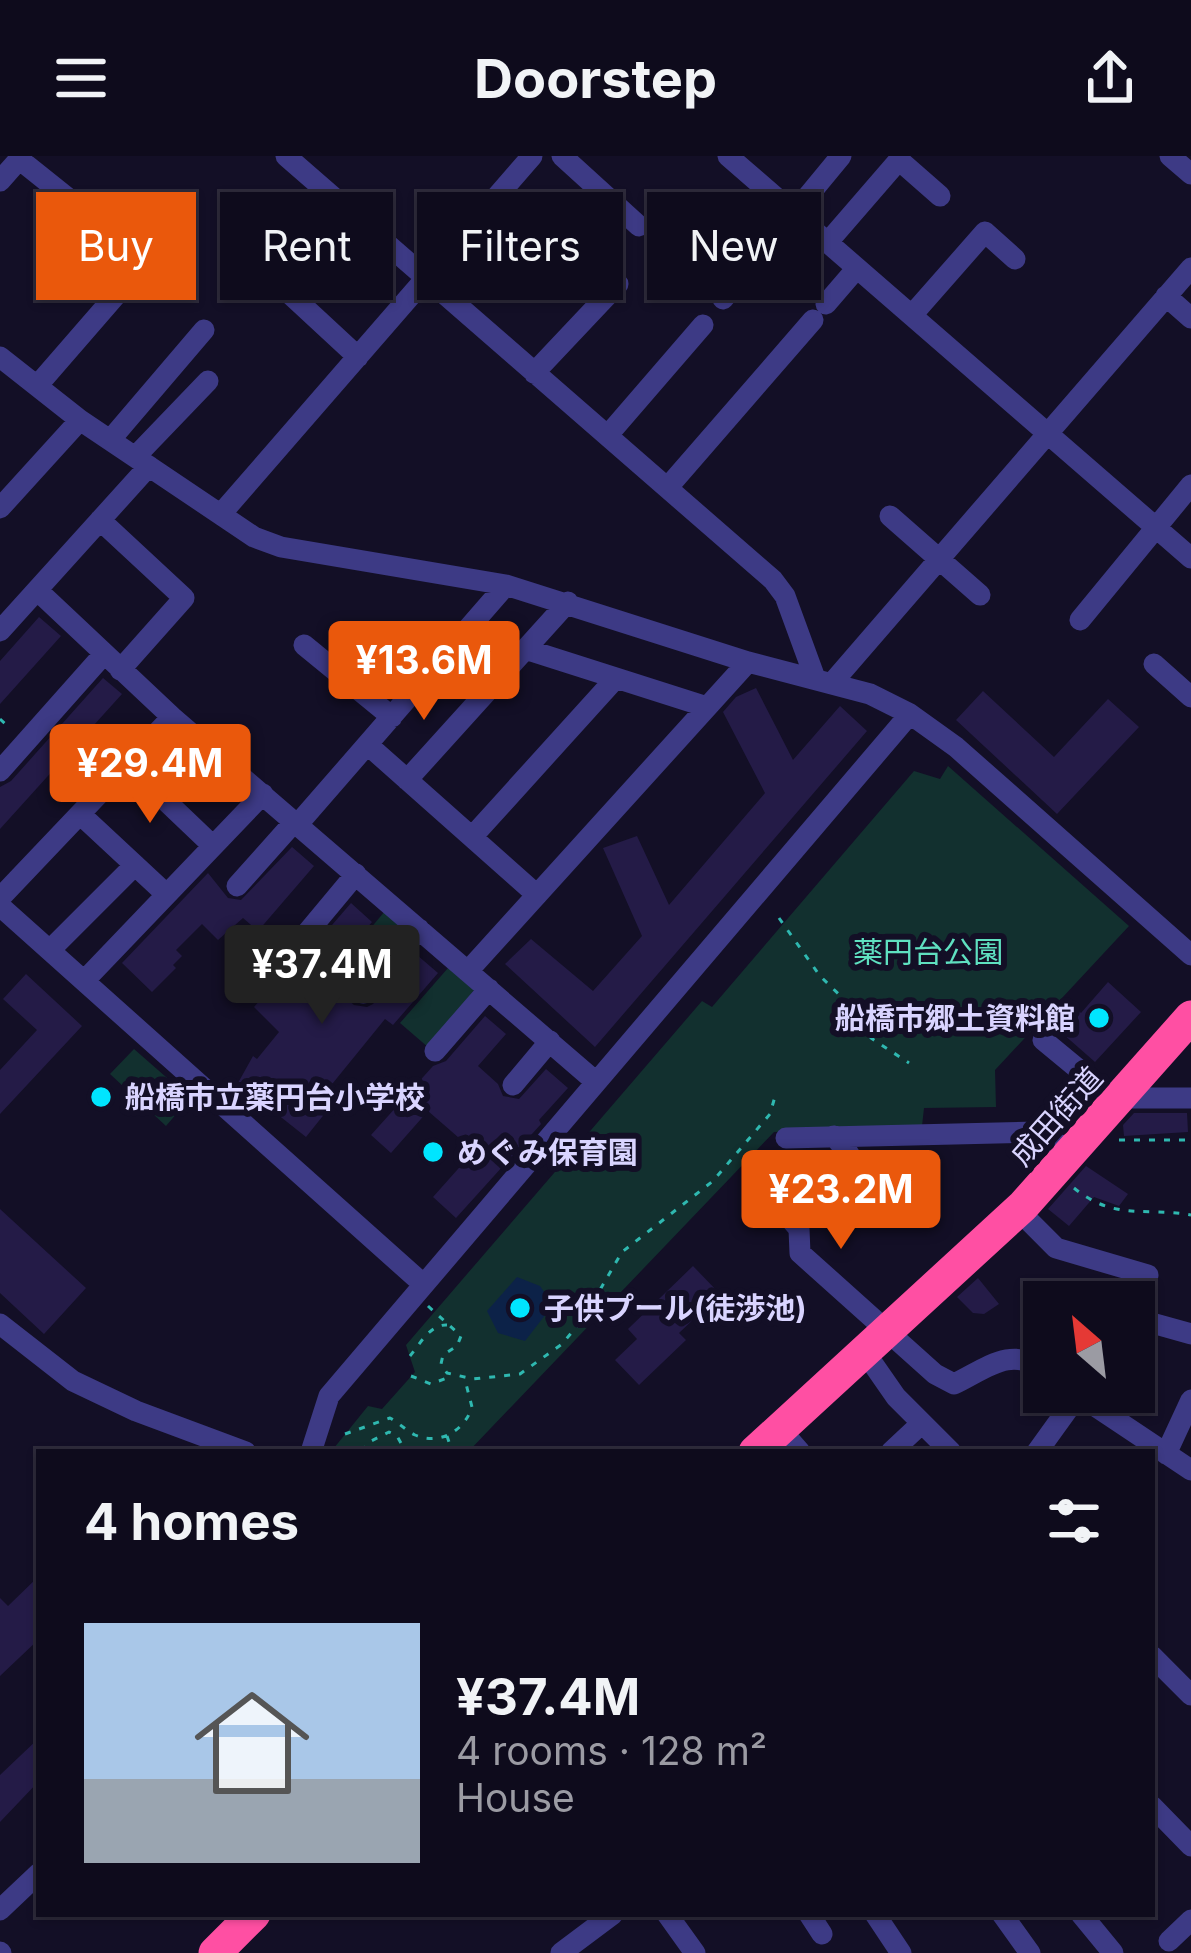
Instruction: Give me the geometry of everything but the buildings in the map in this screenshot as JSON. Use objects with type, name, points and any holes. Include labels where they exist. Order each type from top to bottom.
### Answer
[{"type":"highway","name":"成田街道","points":[[778,1444],[875,1341],[1068,1166],[1191,1017]]},
{"type":"highway","points":[[215,1953],[251,1917]]},
{"type":"street","points":[[286,156],[417,270]]},
{"type":"street","points":[[501,192],[532,156]]},
{"type":"street","points":[[562,156],[639,226]]},
{"type":"street","points":[[811,192],[841,156]]},
{"type":"street","points":[[1170,156],[1191,174]]},
{"type":"street","points":[[731,157],[770,192]]},
{"type":"street","points":[[0,181],[21,158],[62,192]]},
{"type":"street","points":[[828,242],[899,160],[940,196]]},
{"type":"street","points":[[912,315],[986,232],[1015,259]]},
{"type":"street","points":[[821,236],[1191,558]]},
{"type":"street","points":[[668,487],[857,268]]},
{"type":"street","points":[[823,681],[939,559],[1191,268]]},
{"type":"street","points":[[221,514],[417,288]]},
{"type":"street","points":[[1166,296],[1191,318]]},
{"type":"street","points":[[38,386],[112,300]]},
{"type":"street","points":[[296,300],[358,357]]},
{"type":"street","points":[[451,300],[781,589],[823,681]]},
{"type":"street","points":[[534,373],[603,300]]},
{"type":"street","points":[[608,435],[704,325]]},
{"type":"street","points":[[111,439],[204,330]]},
{"type":"street","points":[[0,357],[80,420],[254,537],[280,548],[506,585],[748,662],[870,694],[910,714],[956,747],[1191,955]]},
{"type":"street","points":[[0,631],[100,520],[177,412],[208,380]]},
{"type":"street","points":[[177,412],[195,429]]},
{"type":"street","points":[[0,508],[80,420]]},
{"type":"street","points":[[1080,620],[1191,485]]},
{"type":"street","points":[[890,516],[980,595]]},
{"type":"street","points":[[0,771],[184,598],[100,520]]},
{"type":"street","points":[[237,886],[368,745],[506,585]]},
{"type":"street","points":[[37,590],[172,717],[596,1082]]},
{"type":"street","points":[[407,780],[568,602]]},
{"type":"street","points":[[304,645],[392,716]]},
{"type":"street","points":[[525,649],[707,707]]},
{"type":"street","points":[[468,971],[748,662]]},
{"type":"street","points":[[1154,664],[1191,697]]},
{"type":"street","points":[[472,837],[616,678]]},
{"type":"street","points":[[312,1449],[329,1396],[426,1295],[596,1082],[910,714]]},
{"type":"street","points":[[172,717],[0,902],[426,1295]]},
{"type":"street","points":[[368,745],[537,895]]},
{"type":"street","points":[[127,764],[213,846]]},
{"type":"street","points":[[84,981],[263,794]]},
{"type":"street","points":[[80,814],[166,894]]},
{"type":"street","points":[[50,950],[135,865]]},
{"type":"street","points":[[301,940],[356,874]]},
{"type":"street","points":[[363,993],[419,928]]},
{"type":"street","points":[[435,1051],[489,989]]},
{"type":"street","points":[[1042,1040],[1119,1100],[1191,1098]]},
{"type":"street","points":[[513,1085],[550,1041]]},
{"type":"street","points":[[786,1138],[1036,1132],[1068,1166]]},
{"type":"street","points":[[834,1136],[849,1154],[850,1173],[872,1201]]},
{"type":"street","points":[[775,1201],[799,1229],[800,1253],[875,1341],[896,1397],[948,1449]]},
{"type":"street","points":[[1018,1210],[1055,1248],[1148,1275]]},
{"type":"street","points":[[0,1324],[74,1382],[238,1449]]},
{"type":"street","points":[[1155,1324],[1191,1334]]},
{"type":"street","points":[[875,1341],[954,1384],[999,1359],[1023,1361]]},
{"type":"street","points":[[1166,1454],[1191,1400]]},
{"type":"street","points":[[1039,1449],[1063,1413]]},
{"type":"street","points":[[1106,1413],[1191,1470]]},
{"type":"street","points":[[894,1449],[922,1423]]},
{"type":"street","points":[[1155,1658],[1186,1681]]},
{"type":"street","points":[[1155,1816],[1191,1846]]},
{"type":"street","points":[[0,1910],[36,1876]]},
{"type":"street","points":[[560,1953],[609,1917]]},
{"type":"street","points":[[674,1917],[695,1953]]},
{"type":"street","points":[[810,1917],[822,1934]]},
{"type":"street","points":[[877,1917],[901,1953]]},
{"type":"street","points":[[1004,1917],[1030,1953]]},
{"type":"street","points":[[1083,1917],[1113,1953]]},
{"type":"street","points":[[1169,1942],[1191,1920]]},
{"type":"path","points":[[779,918],[871,1038],[909,1063]]},
{"type":"path","points":[[411,1376],[431,1384],[452,1376],[520,1374],[562,1344],[622,1252],[713,1181],[770,1114],[776,1093]]},
{"type":"path","points":[[1121,1140],[1191,1140]]},
{"type":"path","points":[[1068,1166],[1093,1204],[1191,1216]]},
{"type":"path","points":[[426,1295],[462,1341],[443,1355],[441,1364],[452,1376]]},
{"type":"path","points":[[410,1356],[439,1324],[449,1325]]},
{"type":"path","points":[[346,1434],[390,1418],[410,1433],[432,1438],[446,1435],[469,1418],[472,1406],[464,1378]]},
{"type":"path","points":[[352,1431],[367,1443]]},
{"type":"path","points":[[365,1449],[367,1443],[389,1432],[405,1449]]},
{"type":"path","points":[[406,1449],[410,1433]]},
{"type":"path","points":[[446,1435],[451,1449]]},
{"type":"path","points":[[424,1449],[432,1438]]},
{"type":"green space","name":"薬円台公園","points":[[948,766],[1129,926],[995,1070],[996,1107],[924,1108],[922,1126],[774,1132],[471,1449],[334,1449],[368,1406],[382,1409],[415,1372],[406,1345],[702,1001],[712,1007],[914,771],[940,779]]},
{"type":"green space","points":[[385,911],[405,929],[407,938],[356,993],[334,972]]},
{"type":"green space","points":[[448,968],[474,990],[429,1048],[400,1023]]},
{"type":"green space","points":[[134,1049],[190,1098],[166,1126],[110,1074]]},
{"type":"water","name":"子供プール(徒渉池)","points":[[517,1277],[540,1286],[553,1305],[525,1341],[498,1333],[487,1311]]},
{"type":"place","name":"船橋市郷土資料館","points":[[1099,1018]]},
{"type":"place","name":"船橋市立薬円台小学校","points":[[101,1097]]},
{"type":"place","name":"めぐみ保育園","points":[[433,1152]]},
{"type":"place","name":"子供プール(徒渉池)","points":[[520,1308]]}]
